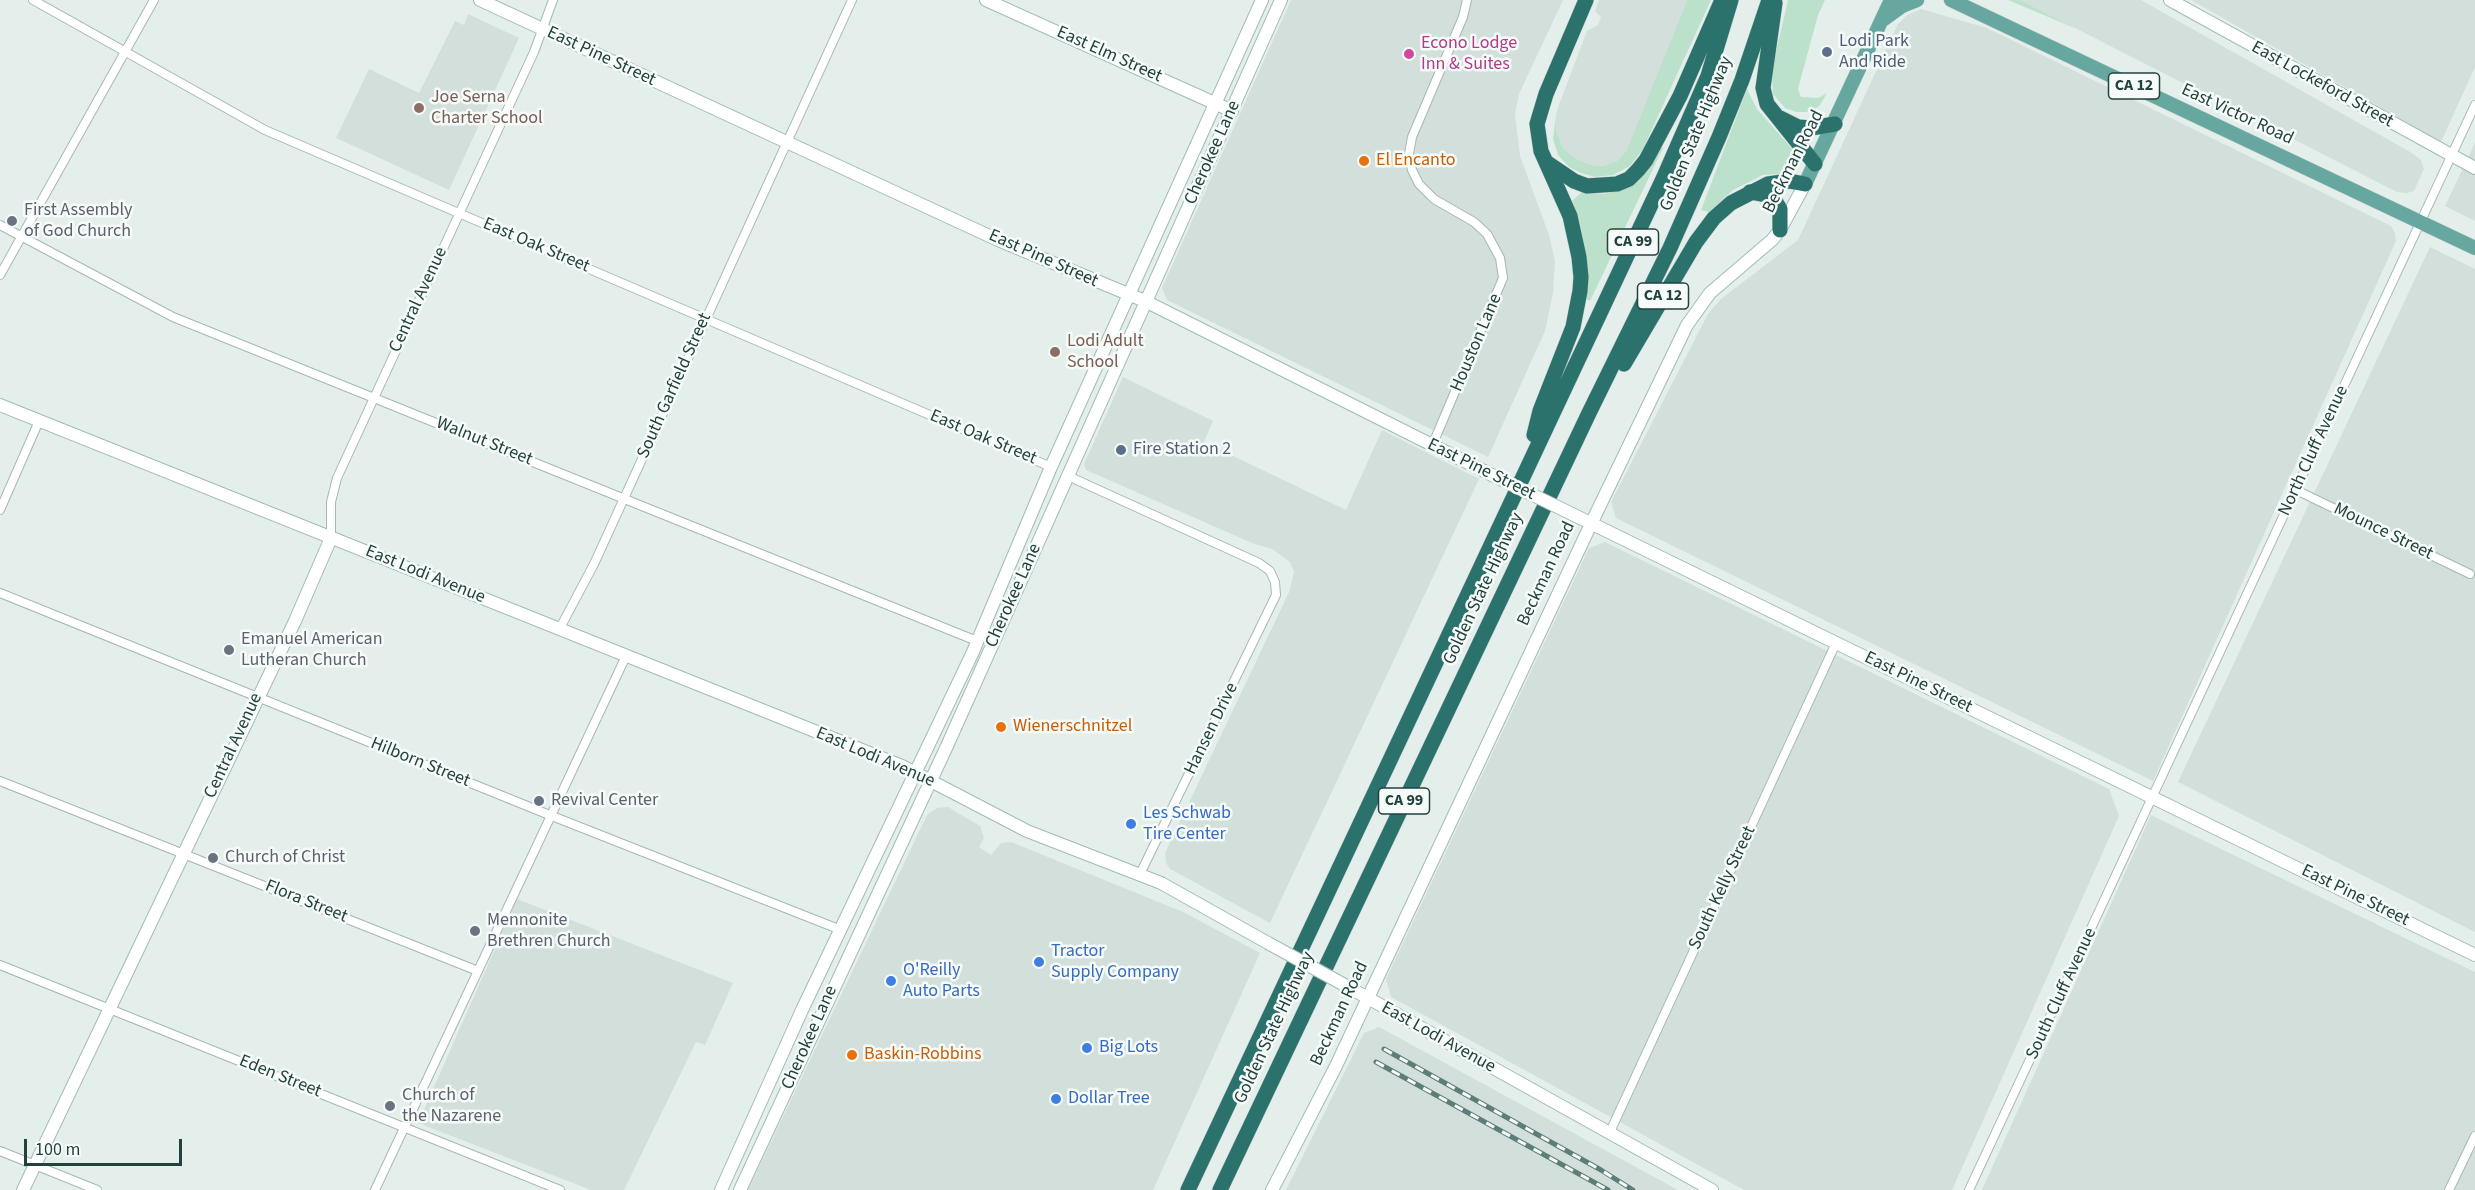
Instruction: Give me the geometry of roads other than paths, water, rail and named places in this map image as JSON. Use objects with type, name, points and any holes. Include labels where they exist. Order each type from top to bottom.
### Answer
[{"type":"highway","points":[[1523,479],[1540,411],[1566,349],[1580,291],[1579,257],[1573,226],[1538,139],[1537,124],[1546,94],[1586,0]]},
{"type":"highway","points":[[1546,161],[1574,182],[1587,186],[1617,184],[1629,179],[1646,160],[1680,96],[1722,0]]},
{"type":"highway","name":"Golden State Highway","points":[[1188,1190],[1645,218],[1708,76],[1731,0]]},
{"type":"highway","name":"Golden State Highway","points":[[1220,1190],[1589,413],[1670,248],[1742,80],[1769,0]]},
{"type":"highway","points":[[1776,0],[1763,88],[1767,104],[1773,113],[1815,164]]},
{"type":"highway","points":[[1773,113],[1784,122],[1798,127],[1811,128],[1835,124]]},
{"type":"highway","name":"CA 12","points":[[1589,413],[1615,380],[1696,242],[1723,210],[1750,192],[1768,184],[1789,181],[1805,184]]},
{"type":"highway","points":[[1750,192],[1766,195],[1775,201],[1780,209],[1780,230]]},
{"type":"main road","name":"Beckman Road","points":[[1805,184],[1891,0]]},
{"type":"main road","points":[[1883,20],[1902,6],[1917,0]]},
{"type":"main road","name":"East Victor Road","points":[[1951,0],[2475,248]]},
{"type":"street","name":"East Oak Street","points":[[33,0],[265,130],[1051,467]]},
{"type":"street","points":[[0,275],[154,0]]},
{"type":"street","name":"East Pine Street","points":[[480,0],[1019,249],[1145,302],[1432,446],[2475,955]]},
{"type":"street","name":"Central Avenue","points":[[23,1190],[257,696],[295,621],[331,538],[331,502],[337,478],[543,30],[553,0]]},
{"type":"street","name":"South Garfield Street","points":[[560,628],[624,499],[852,0]]},
{"type":"street","name":"East Elm Street","points":[[986,0],[1232,111]]},
{"type":"street","name":"Cherokee Lane","points":[[721,1190],[977,641],[1051,467],[1262,0]]},
{"type":"street","name":"Cherokee Lane","points":[[740,1190],[931,781],[1281,0]]},
{"type":"street","name":"Houston Lane","points":[[1432,446],[1503,278],[1500,258],[1487,234],[1474,222],[1434,199],[1419,184],[1412,170],[1409,154],[1412,137],[1463,17],[1467,0]]},
{"type":"street","name":"East Lockeford Street","points":[[2170,0],[2475,168]]},
{"type":"street","name":"North Cluff Avenue","points":[[2151,796],[2475,105]]},
{"type":"street","name":"Beckman Road","points":[[1272,1190],[1335,1068],[1591,524],[1683,335],[1698,308],[1710,293],[1761,251],[1780,230],[1805,184]]},
{"type":"street","name":"Walnut Street","points":[[0,225],[173,317],[977,641]]},
{"type":"street","name":"East Lodi Avenue","points":[[0,405],[560,628],[916,773],[1028,831],[1140,874],[1180,893],[1712,1190]]},
{"type":"street","points":[[0,510],[39,421]]},
{"type":"street","name":"Hansen Drive","points":[[1068,476],[1259,563],[1270,571],[1275,582],[1276,595],[1140,874]]},
{"type":"street","name":"Mounce Street","points":[[2296,490],[2470,574]]},
{"type":"street","name":"Hilborn Street","points":[[0,593],[552,816],[842,930]]},
{"type":"street","name":"South Kelly Street","points":[[1609,1134],[1836,643]]},
{"type":"street","points":[[375,1190],[626,656]]},
{"type":"street","name":"Flora Street","points":[[0,781],[478,971]]},
{"type":"street","name":"South Cluff Avenue","points":[[1969,1190],[2090,935],[2151,796]]},
{"type":"street","name":"Eden Street","points":[[0,965],[560,1190]]},
{"type":"street","points":[[2448,1190],[2475,1136]]},
{"type":"street","points":[[0,1151],[97,1190]]},
{"type":"railway","points":[[1384,1049],[1633,1190]]},
{"type":"railway","points":[[1376,1062],[1608,1190]]},
{"type":"place","name":"Lodi Park And Ride","points":[[1827,52]]},
{"type":"place","name":"Econo Lodge Inn & Suites","points":[[1409,54]]},
{"type":"place","name":"Joe Serna Charter School","points":[[419,108]]},
{"type":"place","name":"El Encanto","points":[[1364,161]]},
{"type":"place","name":"First Assembly of God Church","points":[[12,221]]},
{"type":"place","name":"Lodi Adult School","points":[[1055,352]]},
{"type":"place","name":"Fire Station 2","points":[[1121,450]]},
{"type":"place","name":"Emanuel American Lutheran Church","points":[[229,650]]},
{"type":"place","name":"Wienerschnitzel","points":[[1001,727]]},
{"type":"place","name":"Revival Center","points":[[539,801]]},
{"type":"place","name":"Les Schwab Tire Center","points":[[1131,824]]},
{"type":"place","name":"Church of Christ","points":[[213,858]]},
{"type":"place","name":"Mennonite Brethren Church","points":[[475,931]]},
{"type":"place","name":"Tractor Supply Company","points":[[1039,962]]},
{"type":"place","name":"O'Reilly Auto Parts","points":[[891,981]]},
{"type":"place","name":"Big Lots","points":[[1087,1048]]},
{"type":"place","name":"Baskin-Robbins","points":[[852,1055]]},
{"type":"place","name":"Dollar Tree","points":[[1056,1099]]},
{"type":"place","name":"Church of the Nazarene","points":[[390,1106]]}]
